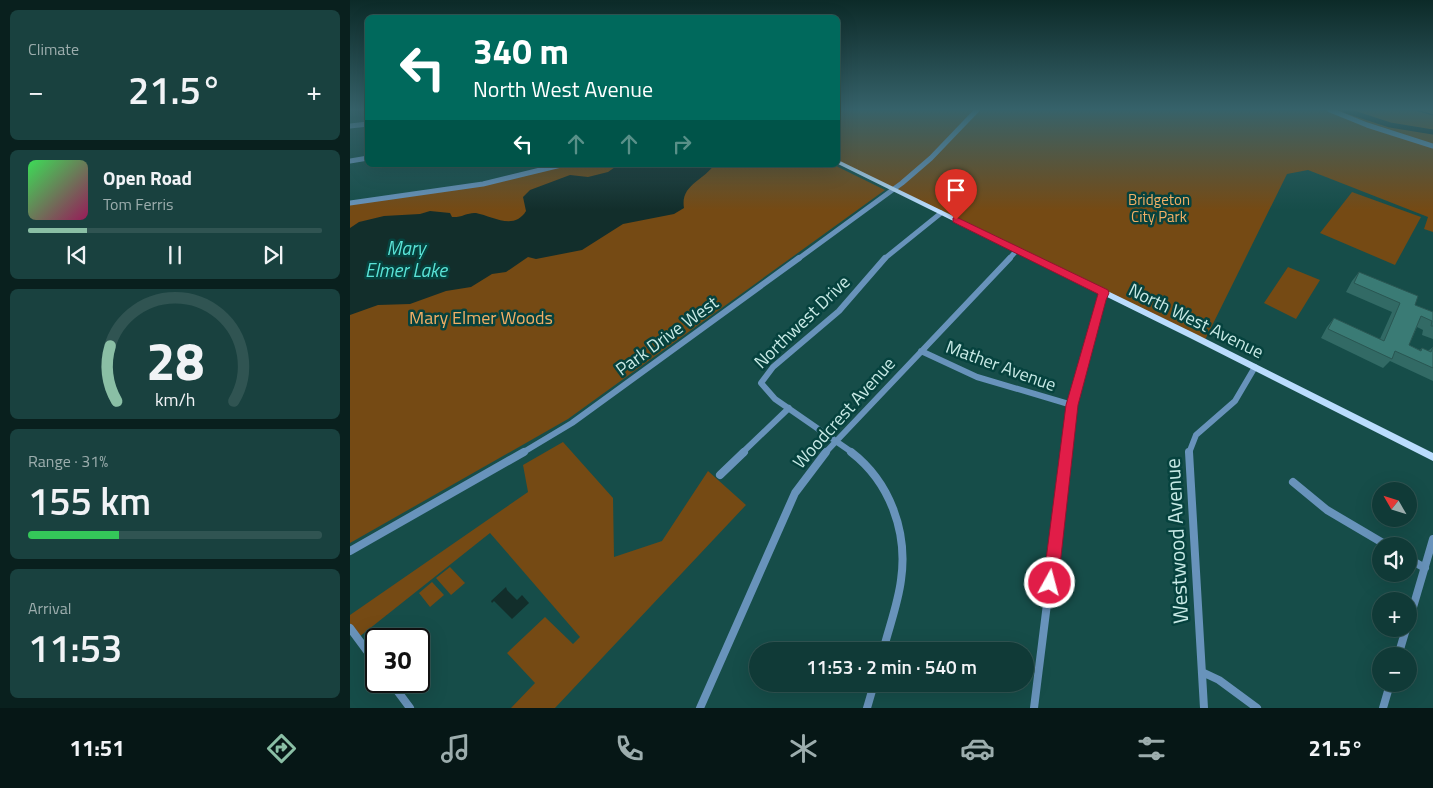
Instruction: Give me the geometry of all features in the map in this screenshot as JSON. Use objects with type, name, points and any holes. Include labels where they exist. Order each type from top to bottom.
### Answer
[{"type":"main road","name":"North West Avenue","points":[[840,163],[1255,367],[1433,457]]},
{"type":"street","name":"Park Drive West","points":[[350,551],[504,464],[572,423],[894,189],[922,166],[944,143]]},
{"type":"street","points":[[350,161],[365,158]]},
{"type":"street","points":[[350,203],[505,179],[555,167]]},
{"type":"street","name":"Northwest Drive","points":[[789,408],[764,390],[762,386],[763,379],[768,372],[839,311],[890,252],[941,213]]},
{"type":"street","name":"Woodcrest Avenue","points":[[700,708],[795,493],[811,468],[1017,250]]},
{"type":"street","points":[[1034,708],[1072,405],[1100,300],[1104,293]]},
{"type":"street","name":"Mather Avenue","points":[[921,351],[977,377],[1072,405]]},
{"type":"street","name":"Westwood Avenue","points":[[1204,708],[1188,459],[1190,444],[1206,424],[1234,401],[1255,367]]},
{"type":"street","points":[[720,475],[789,408],[858,456],[886,491],[901,533],[902,579],[885,642]]},
{"type":"street","points":[[1293,482],[1327,510],[1373,537]]},
{"type":"street","points":[[1417,593],[1433,539]]},
{"type":"street","points":[[1417,563],[1424,568]]},
{"type":"street","points":[[350,628],[365,648]]},
{"type":"street","points":[[1202,672],[1219,680],[1257,708]]},
{"type":"street","points":[[867,708],[872,692]]},
{"type":"street","points":[[1383,708],[1388,692]]},
{"type":"street","points":[[399,693],[410,708]]},
{"type":"green space","name":"Bridgeton City Park","points":[[840,143],[1433,143],[1433,232],[1424,229],[1428,217],[1308,170],[1287,174],[1204,342],[840,163]]},
{"type":"green space","name":"Mary Elmer Woods","points":[[548,167],[838,167],[885,190],[568,419],[350,543],[350,204],[497,181]]},
{"type":"green space","points":[[1352,192],[1421,217],[1395,265],[1320,233]]},
{"type":"green space","points":[[1288,267],[1320,280],[1296,319],[1264,303]]},
{"type":"green space","points":[[563,442],[613,498],[614,557],[662,541],[708,471],[746,505],[555,708],[511,708],[535,683],[507,653],[545,617],[573,644],[580,637],[490,533],[370,628],[365,628],[365,632],[359,637],[350,625],[350,615],[528,492],[523,465]]},
{"type":"green space","points":[[450,567],[465,583],[451,595],[436,578]]},
{"type":"green space","points":[[432,582],[444,595],[430,607],[419,593]]},
{"type":"water","name":"Mary Elmer Lake","points":[[615,167],[712,167],[689,188],[684,200],[684,208],[674,214],[623,224],[582,250],[536,259],[528,257],[506,272],[492,274],[471,287],[446,291],[410,304],[378,305],[350,315],[350,228],[359,222],[384,216],[420,214],[430,211],[450,213],[452,217],[476,213],[502,221],[515,220],[526,211],[523,197],[530,190],[570,175],[588,177],[608,172]]},
{"type":"water","points":[[506,587],[517,600],[522,595],[529,603],[512,619],[494,601],[492,603],[491,601]]},
{"type":"building","points":[[1359,272],[1418,296],[1415,305],[1433,312],[1433,326],[1431,326],[1432,321],[1421,316],[1409,345],[1421,351],[1422,348],[1431,352],[1433,347],[1433,368],[1395,351],[1392,359],[1328,329],[1334,318],[1384,341],[1400,303],[1354,283]]},
{"type":"route","points":[[956,220],[1104,293],[1100,300],[1072,405],[1050,583]]}]
